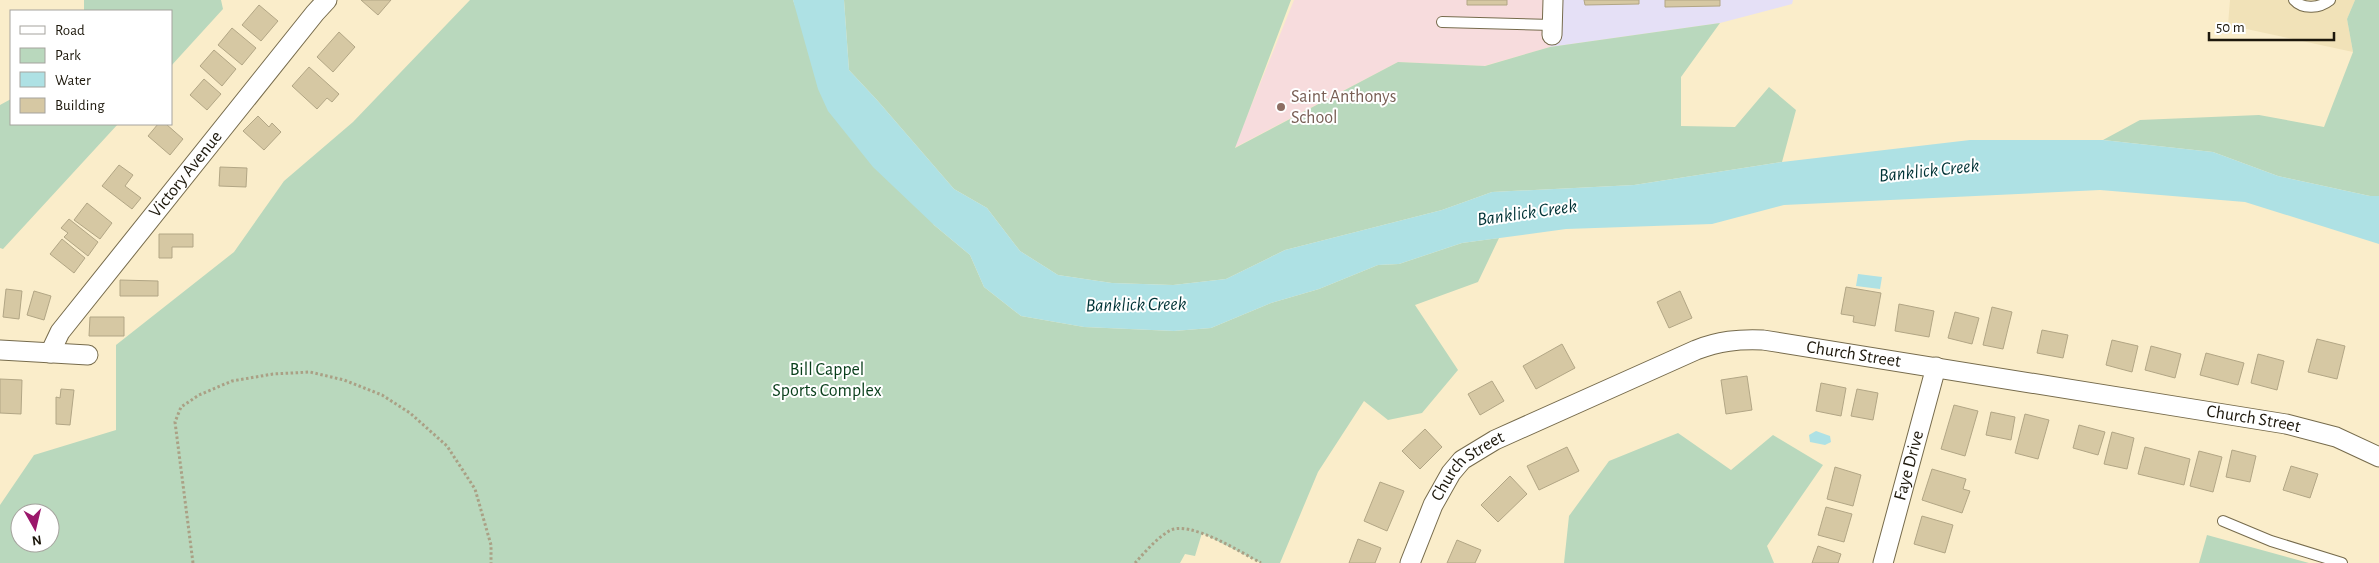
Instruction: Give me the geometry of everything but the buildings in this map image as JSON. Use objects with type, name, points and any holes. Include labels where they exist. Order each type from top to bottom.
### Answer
[{"type":"street","name":"Victory Avenue","points":[[50,353],[60,332],[327,0]]},
{"type":"street","points":[[1552,30],[1553,0]]},
{"type":"street","name":"Church Street","points":[[1410,563],[1434,505],[1451,473],[1462,460],[1495,440],[1696,350],[1718,342],[1737,339],[1763,340],[2286,424],[2336,437],[2379,457]]},
{"type":"street","points":[[0,350],[88,355]]},
{"type":"street","name":"Faye Drive","points":[[1884,563],[1936,367]]},
{"type":"lane","points":[[2294,0],[2303,6],[2314,7],[2330,0]]},
{"type":"lane","points":[[1442,22],[1552,30]]},
{"type":"lane","points":[[2224,521],[2271,541],[2342,563]]},
{"type":"path","points":[[194,563],[175,422],[181,407],[199,395],[232,381],[273,374],[310,372],[344,380],[382,395],[410,413],[446,446],[475,489],[491,546],[491,563]]},
{"type":"path","points":[[1135,563],[1170,530],[1185,529],[1202,533],[1261,563]]},
{"type":"shaded area","name":"Saint Anthonys School","points":[[1294,0],[1553,0],[1552,35],[1550,47],[1484,66],[1398,62],[1234,148]]},
{"type":"shaded area","points":[[1553,0],[1793,0],[1792,4],[1720,23],[1550,47]]},
{"type":"shaded area","points":[[2230,0],[2355,0],[2347,19],[2353,52],[2228,25]]},
{"type":"green space","points":[[84,0],[221,0],[223,9],[172,65],[172,10],[84,10]]},
{"type":"green space","name":"Bill Cappel Sports Complex","points":[[470,0],[793,0],[800,19],[934,225],[970,255],[984,287],[1021,316],[1084,327],[1174,331],[1211,328],[1271,303],[1319,289],[1378,265],[1399,264],[1462,243],[1499,238],[1478,282],[1415,305],[1458,370],[1422,413],[1388,420],[1364,401],[1318,472],[1280,563],[1261,563],[1202,533],[1195,556],[1185,554],[1180,563],[0,563],[0,505],[34,455],[116,430],[116,345],[234,252],[284,181],[353,122]]},
{"type":"green space","points":[[844,0],[1291,0],[1235,148],[1398,62],[1485,66],[1550,47],[1720,23],[1681,77],[1681,126],[1735,127],[1769,87],[1796,110],[1782,162],[1634,185],[1492,192],[1442,210],[1285,250],[1226,279],[1173,285],[1112,283],[1058,275],[1020,251],[987,208],[954,189],[849,70]]},
{"type":"green space","points":[[2355,0],[2379,0],[2379,196],[2370,196],[2278,176],[2213,152],[2103,140],[2140,120],[2259,115],[2324,127],[2353,52],[2347,19]]},
{"type":"green space","points":[[10,100],[10,125],[117,125],[3,249],[0,248],[0,105]]},
{"type":"green space","points":[[1678,433],[1731,470],[1773,435],[1823,465],[1767,546],[1774,563],[1564,563],[1569,516],[1609,461]]},
{"type":"green space","points":[[2207,535],[2309,563],[2199,563]]},
{"type":"water","name":"Banklick Creek","points":[[793,0],[844,0],[849,70],[954,189],[987,208],[1020,251],[1058,275],[1112,283],[1173,285],[1226,279],[1285,250],[1442,210],[1492,192],[1634,185],[1782,162],[1970,140],[2103,140],[2213,152],[2278,176],[2370,196],[2379,196],[2379,244],[2245,202],[2100,190],[1784,205],[1712,224],[1566,229],[1462,243],[1399,264],[1378,265],[1319,289],[1271,303],[1211,328],[1174,331],[1084,327],[1021,316],[984,287],[970,255],[934,225],[873,167],[828,111],[818,89]]},
{"type":"water","points":[[1858,274],[1882,277],[1880,289],[1856,286]]},
{"type":"water","points":[[1816,431],[1830,436],[1831,442],[1825,445],[1810,442],[1809,435]]},
{"type":"place","name":"Saint Anthonys School","points":[[1281,107]]}]
